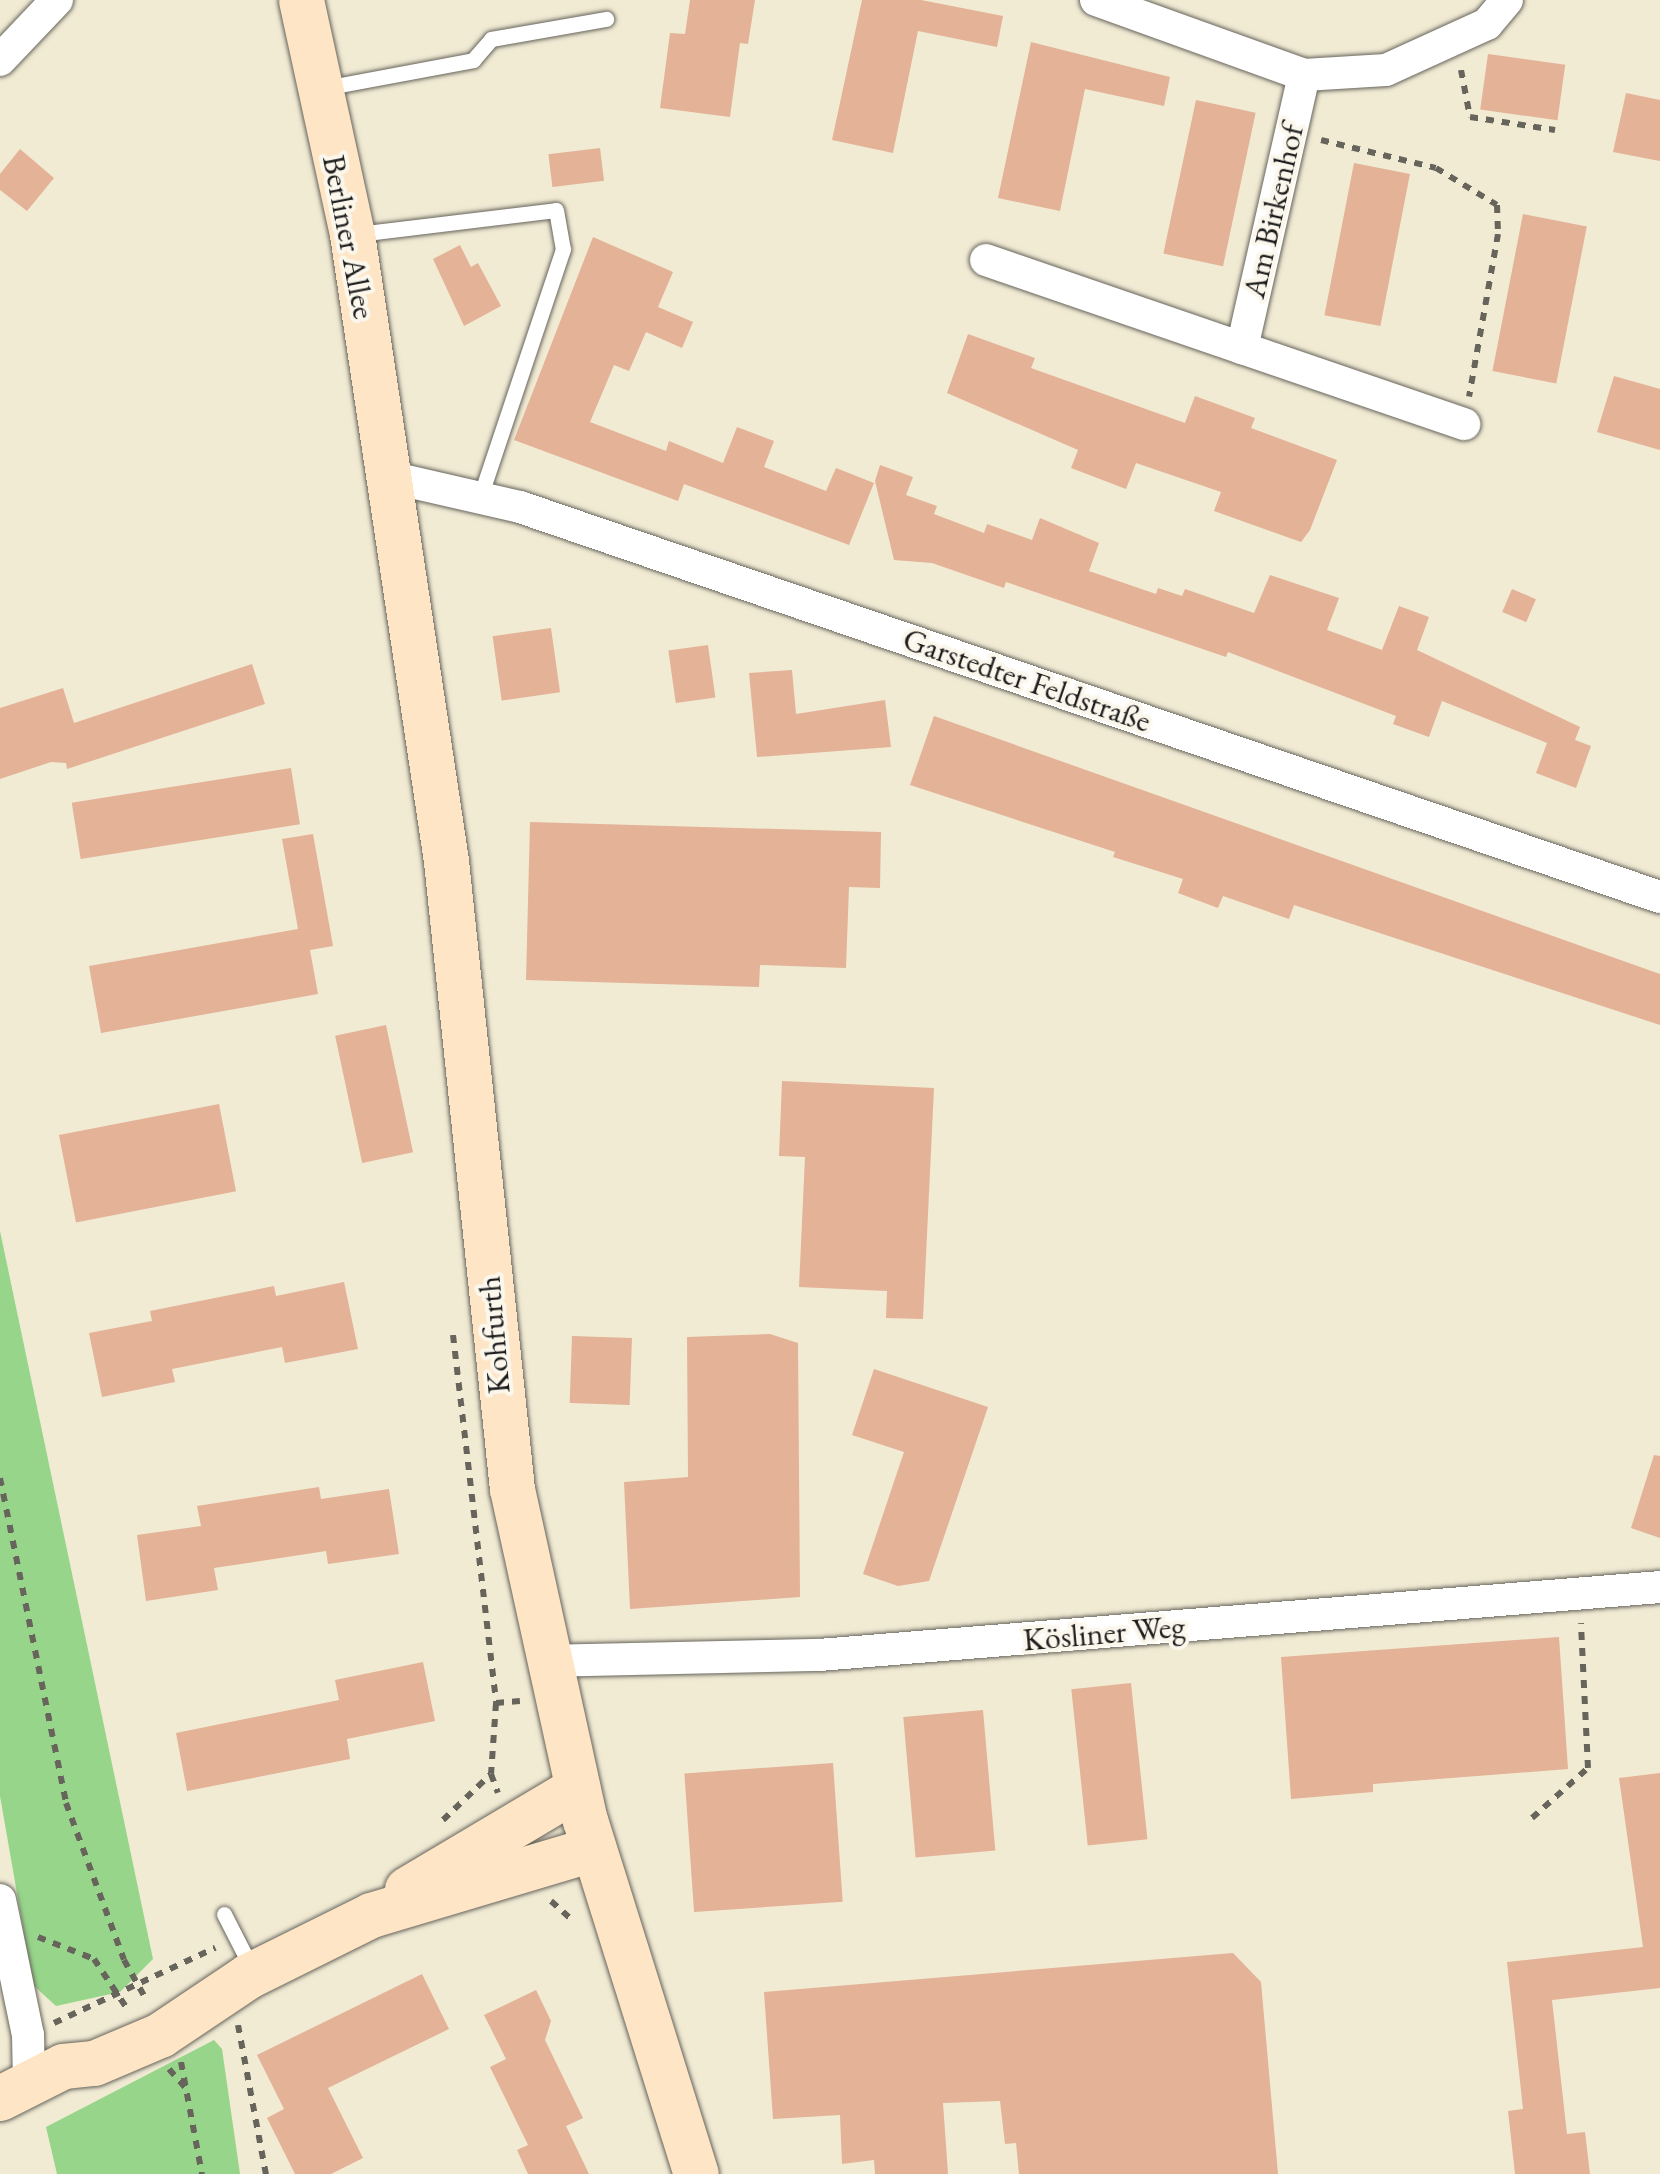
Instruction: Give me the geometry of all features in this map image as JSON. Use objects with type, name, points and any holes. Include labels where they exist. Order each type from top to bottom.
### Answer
[{"type":"street","points":[[0,60],[57,0]]},
{"type":"street","name":"Berliner Allee","points":[[300,0],[352,234],[390,476]]},
{"type":"street","points":[[1096,0],[1304,74],[1386,70],[1487,24],[1507,0]]},
{"type":"street","name":"Am Birkenhof","points":[[1242,348],[1304,74]]},
{"type":"street","points":[[986,260],[1464,424]]},
{"type":"street","name":"Garstedter Feldstraße","points":[[390,476],[480,497],[1660,897]]},
{"type":"street","name":"Kohfurth","points":[[390,476],[446,860],[502,1417],[547,1661],[577,1788],[696,2174]]},
{"type":"street","name":"Kösliner Weg","points":[[547,1661],[819,1655],[1660,1587]]},
{"type":"street","points":[[372,1915],[455,1855],[577,1788]]},
{"type":"street","points":[[0,1902],[28,2035],[30,2082],[94,2063],[160,2034],[246,1962],[372,1915],[593,1849]]},
{"type":"lane","points":[[320,88],[473,60],[491,39],[606,19]]},
{"type":"lane","points":[[352,234],[556,210],[563,249],[480,497]]},
{"type":"lane","points":[[224,1914],[246,1962]]},
{"type":"path","points":[[1454,39],[1470,117],[1555,130]]},
{"type":"path","points":[[1291,133],[1436,168],[1497,205],[1498,234],[1464,424]]},
{"type":"path","points":[[440,1823],[491,1774],[496,1703],[452,1319]]},
{"type":"path","points":[[0,1478],[66,1803],[124,1960],[140,1983]]},
{"type":"path","points":[[1532,1818],[1588,1768],[1579,1592]]},
{"type":"path","points":[[0,1902],[24,1932],[94,1959],[120,1992]]},
{"type":"path","points":[[28,2035],[140,1983],[246,1962]]},
{"type":"path","points":[[237,2019],[266,2174]]},
{"type":"path","points":[[175,2049],[202,2174]]},
{"type":"green space","points":[[0,1231],[153,1959],[120,1992],[56,2006],[33,1985],[0,1796]]},
{"type":"green space","points":[[214,2040],[222,2049],[240,2174],[57,2174],[46,2127]]},
{"type":"building","points":[[690,0],[755,0],[748,44],[740,43],[730,117],[660,108],[670,33],[685,34]]},
{"type":"building","points":[[862,0],[921,0],[1003,16],[997,47],[918,31],[893,153],[832,140]]},
{"type":"building","points":[[1031,42],[1170,77],[1164,106],[1085,89],[1060,211],[998,198]]},
{"type":"building","points":[[1488,54],[1565,65],[1557,120],[1480,109]]},
{"type":"building","points":[[1626,93],[1660,100],[1660,161],[1613,152]]},
{"type":"building","points":[[1196,100],[1256,113],[1223,266],[1163,254]]},
{"type":"building","points":[[600,148],[604,181],[552,187],[548,154]]},
{"type":"building","points":[[20,149],[54,178],[27,211],[0,190],[0,174]]},
{"type":"building","points":[[1354,163],[1410,174],[1380,326],[1324,315]]},
{"type":"building","points":[[1523,214],[1587,226],[1556,383],[1492,371]]},
{"type":"building","points":[[593,237],[673,272],[658,307],[693,322],[682,348],[646,332],[629,371],[614,365],[590,422],[666,451],[669,441],[723,463],[737,427],[774,441],[764,467],[826,491],[836,468],[874,483],[849,545],[684,484],[678,501],[514,440]]},
{"type":"building","points":[[460,245],[471,267],[478,263],[501,306],[464,326],[433,259]]},
{"type":"building","points":[[968,334],[1035,358],[1031,368],[1185,423],[1195,396],[1255,418],[1251,428],[1337,460],[1310,530],[1301,542],[1214,511],[1221,492],[1136,463],[1126,489],[1071,468],[1078,450],[947,393]]},
{"type":"building","points":[[1614,376],[1660,389],[1660,450],[1597,432]]},
{"type":"building","points":[[880,465],[913,477],[906,495],[937,506],[934,514],[984,533],[987,524],[1032,540],[1040,518],[1099,543],[1089,571],[1156,594],[1158,588],[1182,596],[1185,589],[1254,613],[1270,575],[1339,598],[1327,630],[1382,650],[1399,606],[1429,617],[1417,650],[1580,727],[1575,740],[1591,746],[1576,788],[1536,773],[1547,743],[1442,701],[1429,737],[1393,724],[1396,716],[1228,652],[1226,657],[1006,582],[1004,588],[932,563],[894,560],[875,481]]},
{"type":"building","points":[[1512,589],[1536,599],[1526,622],[1502,612]]},
{"type":"building","points":[[551,628],[560,692],[502,701],[493,636]]},
{"type":"building","points":[[708,645],[715,697],[676,703],[668,651]]},
{"type":"building","points":[[252,664],[265,704],[67,769],[66,763],[51,762],[0,779],[0,708],[63,688],[74,723]]},
{"type":"building","points":[[792,670],[796,714],[885,700],[891,747],[757,757],[749,673]]},
{"type":"building","points":[[934,716],[1660,974],[1660,1025],[1294,905],[1289,919],[1223,896],[1218,908],[1178,893],[1183,879],[1113,857],[1115,852],[910,785]]},
{"type":"building","points":[[291,768],[300,824],[81,859],[72,803]]},
{"type":"building","points":[[530,822],[881,832],[880,888],[849,887],[846,968],[760,965],[759,987],[526,980]]},
{"type":"building","points":[[313,834],[333,946],[310,950],[318,994],[101,1033],[89,966],[298,929],[282,839]]},
{"type":"building","points":[[386,1025],[413,1152],[362,1163],[335,1036]]},
{"type":"building","points":[[782,1081],[934,1088],[923,1319],[886,1318],[887,1291],[799,1287],[805,1157],[779,1156]]},
{"type":"building","points":[[219,1104],[236,1191],[76,1222],[59,1135]]},
{"type":"building","points":[[344,1282],[358,1349],[285,1363],[282,1347],[172,1369],[175,1382],[102,1397],[89,1333],[152,1321],[150,1311],[274,1286],[276,1296]]},
{"type":"building","points":[[770,1334],[798,1343],[800,1597],[630,1609],[624,1482],[688,1477],[687,1337]]},
{"type":"building","points":[[572,1336],[632,1338],[630,1405],[570,1403]]},
{"type":"building","points":[[874,1369],[988,1407],[929,1581],[898,1586],[863,1574],[904,1452],[852,1435]]},
{"type":"building","points":[[1654,1455],[1660,1456],[1660,1538],[1631,1528]]},
{"type":"building","points":[[319,1487],[321,1499],[389,1489],[399,1554],[328,1564],[326,1551],[214,1568],[218,1590],[146,1601],[137,1535],[201,1526],[197,1506]]},
{"type":"building","points":[[1559,1637],[1568,1769],[1373,1784],[1373,1792],[1291,1799],[1281,1657]]},
{"type":"building","points":[[423,1662],[435,1721],[347,1739],[350,1759],[187,1791],[176,1733],[339,1700],[335,1680]]},
{"type":"building","points":[[1131,1683],[1147,1839],[1088,1845],[1071,1689]]},
{"type":"building","points":[[983,1710],[995,1850],[916,1857],[903,1717]]},
{"type":"building","points":[[833,1763],[843,1902],[694,1912],[684,1773]]},
{"type":"building","points":[[1660,1773],[1660,1988],[1552,2000],[1567,2134],[1585,2132],[1590,2174],[1515,2174],[1508,2111],[1523,2109],[1507,1962],[1643,1947],[1619,1778]]},
{"type":"building","points":[[1233,1953],[1261,1982],[1278,2174],[1019,2174],[1016,2143],[1005,2144],[1000,2101],[943,2103],[948,2174],[875,2174],[874,2160],[842,2164],[840,2115],[773,2119],[764,1992]]},
{"type":"building","points":[[422,1974],[449,2029],[328,2088],[363,2158],[331,2174],[295,2174],[267,2118],[284,2109],[257,2055]]},
{"type":"building","points":[[536,1990],[551,2021],[545,2040],[583,2118],[566,2126],[589,2174],[528,2174],[517,2150],[528,2145],[490,2067],[506,2059],[484,2015]]}]
